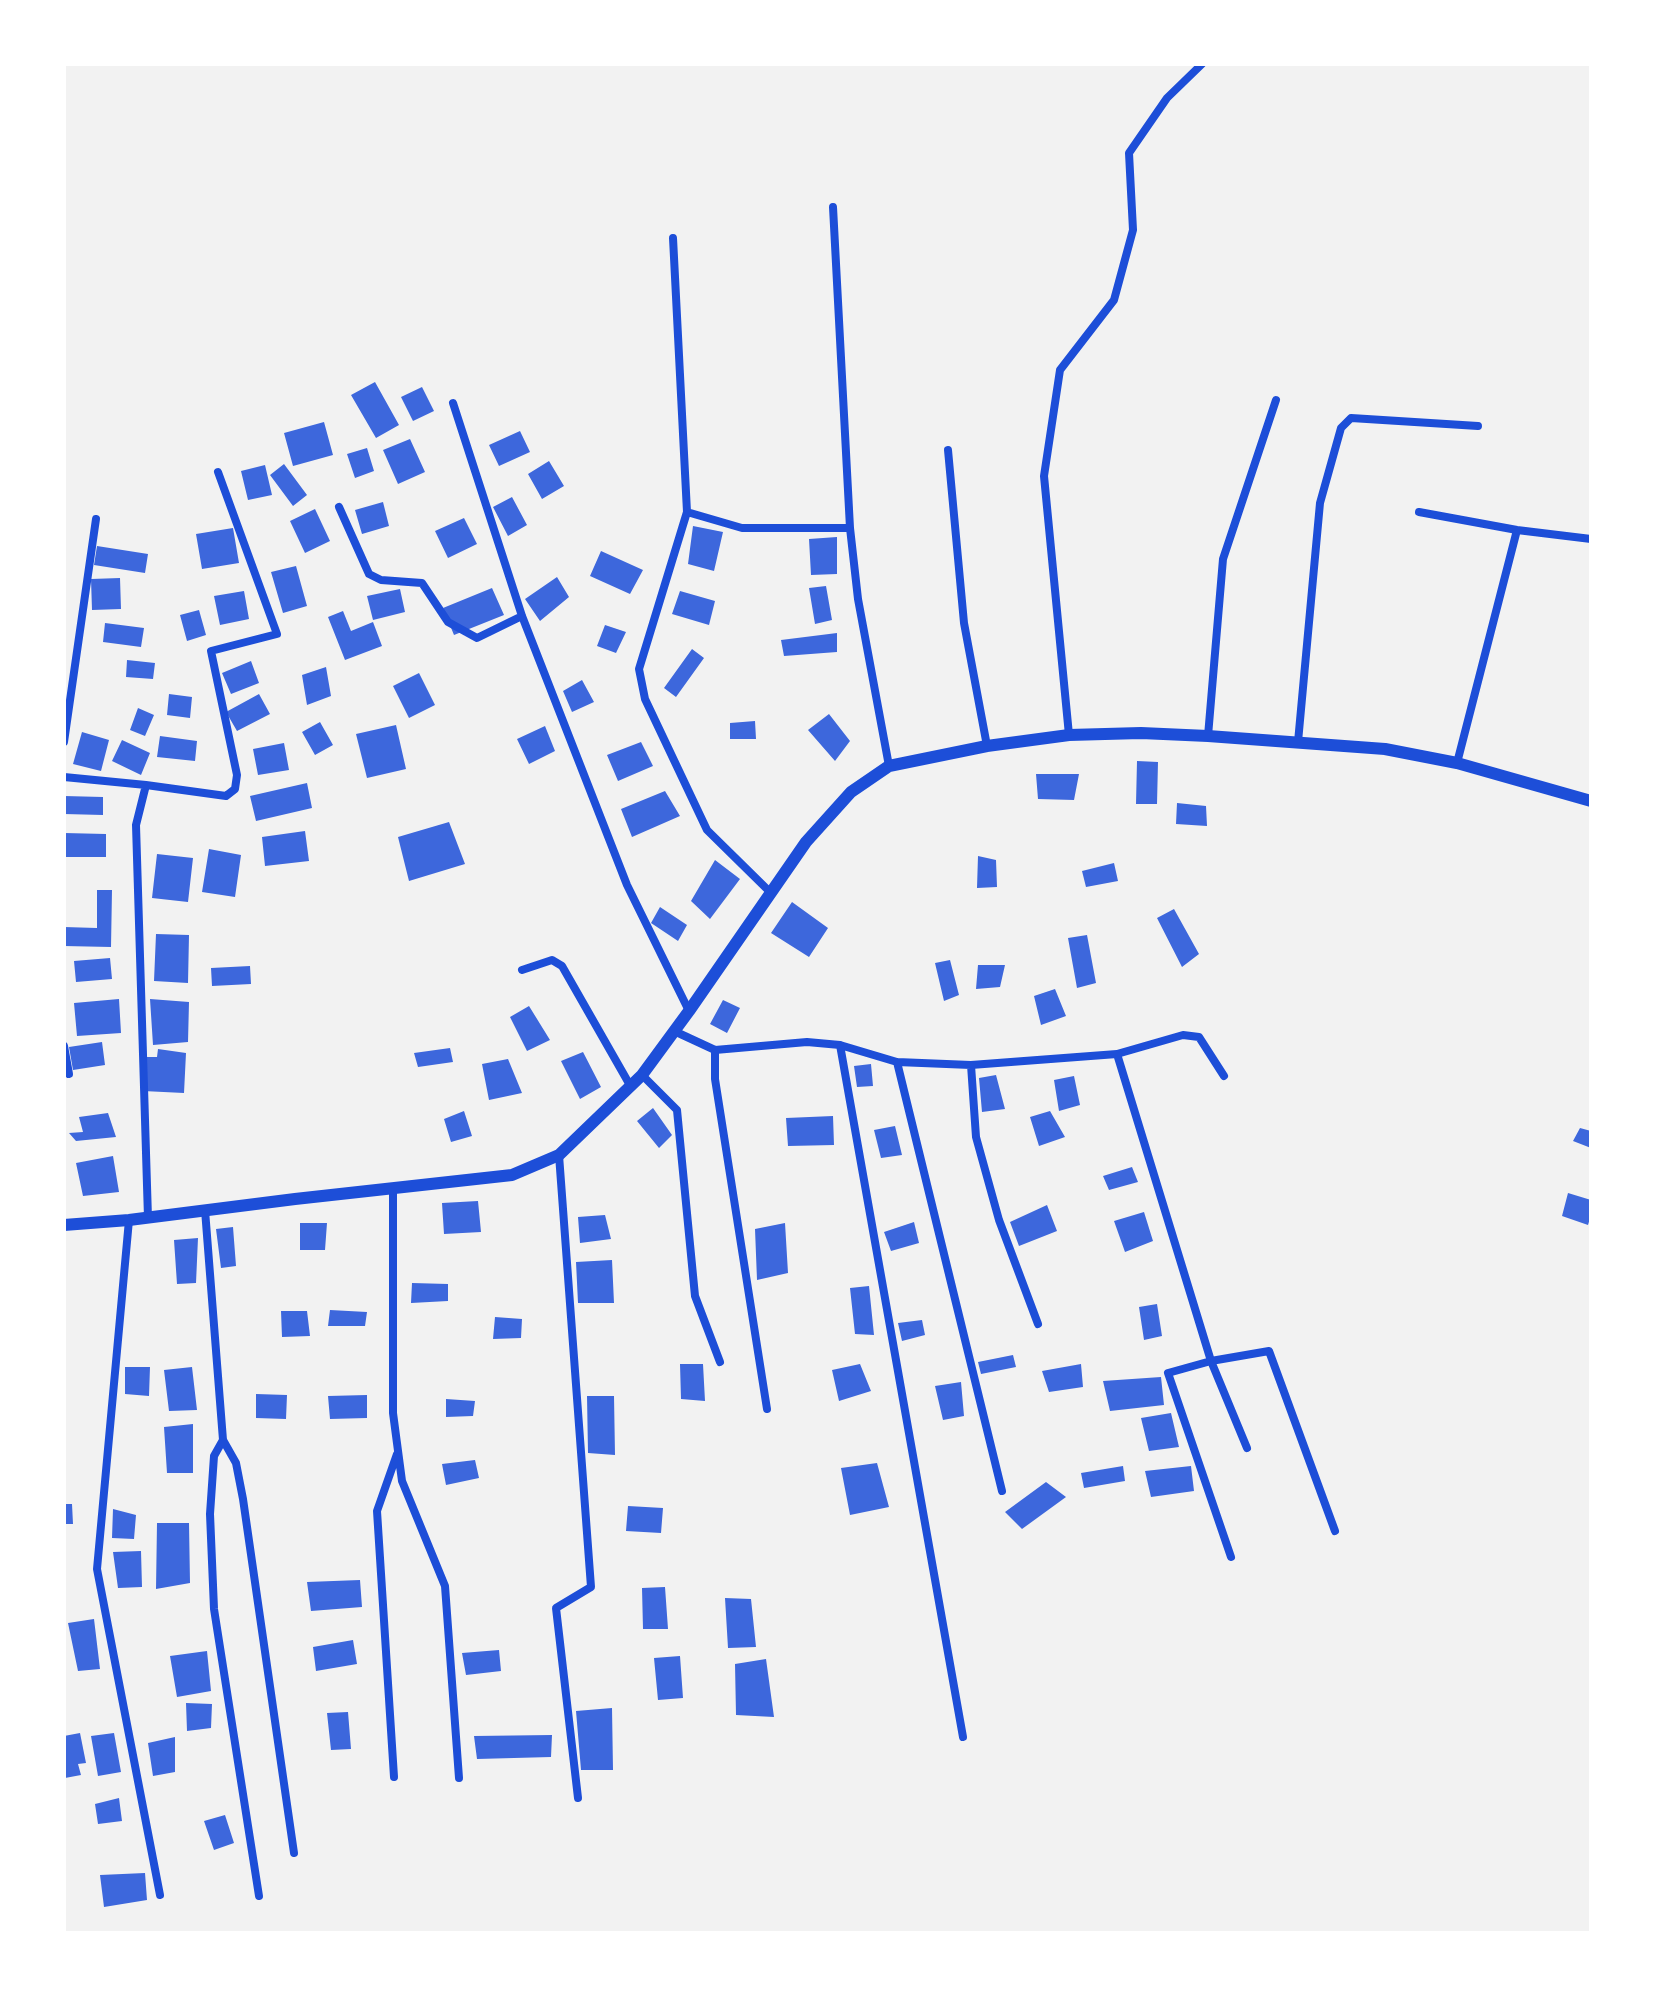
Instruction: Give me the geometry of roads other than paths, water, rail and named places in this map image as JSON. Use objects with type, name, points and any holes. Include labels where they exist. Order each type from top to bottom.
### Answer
[{"type":"main road","points":[[64,1225],[512,1175],[559,1155],[642,1075],[806,842],[851,792],[889,766],[987,746],[1069,735],[1141,733],[1208,736],[1385,749],[1457,763],[1591,801]]},
{"type":"street","points":[[1069,735],[1044,476],[1060,370],[1114,300],[1133,230],[1129,153],[1167,98],[1202,64]]},
{"type":"street","points":[[833,207],[850,528],[858,599],[889,766]]},
{"type":"street","points":[[673,238],[687,512],[639,669],[645,699],[707,830],[770,892]]},
{"type":"street","points":[[1208,736],[1223,559],[1276,400]]},
{"type":"street","points":[[453,403],[522,616],[627,885],[689,1011]]},
{"type":"street","points":[[1298,742],[1320,503],[1341,428],[1351,418],[1478,426]]},
{"type":"street","points":[[948,450],[964,623],[987,746]]},
{"type":"street","points":[[64,777],[226,796],[235,789],[237,775],[211,651],[277,634],[218,472]]},
{"type":"street","points":[[339,507],[369,574],[381,580],[422,583],[448,622],[477,638],[522,616]]},
{"type":"street","points":[[687,512],[742,528],[850,528]]},
{"type":"street","points":[[1419,512],[1517,530],[1591,539]]},
{"type":"street","points":[[64,742],[96,519]]},
{"type":"street","points":[[1457,763],[1517,530]]},
{"type":"street","points":[[146,785],[136,825],[148,1218]]},
{"type":"street","points":[[522,970],[552,960],[562,966],[631,1087]]},
{"type":"street","points":[[674,1031],[715,1050],[807,1042],[840,1045],[897,1062],[971,1065],[1117,1054],[1183,1035],[1199,1037],[1224,1076]]},
{"type":"street","points":[[840,1045],[963,1737]]},
{"type":"street","points":[[64,1046],[69,1074]]},
{"type":"street","points":[[715,1050],[715,1079],[767,1409]]},
{"type":"street","points":[[1117,1054],[1211,1361],[1247,1448]]},
{"type":"street","points":[[897,1062],[1002,1491]]},
{"type":"street","points":[[971,1065],[976,1137],[999,1220],[1038,1324]]},
{"type":"street","points":[[642,1075],[677,1110],[695,1296],[720,1362]]},
{"type":"street","points":[[559,1155],[591,1587],[556,1608],[578,1798]]},
{"type":"street","points":[[393,1189],[393,1413],[402,1481],[445,1586],[459,1778]]},
{"type":"street","points":[[205,1210],[223,1440],[236,1463],[243,1499],[294,1853]]},
{"type":"street","points":[[129,1220],[97,1569],[160,1895]]},
{"type":"street","points":[[1231,1557],[1168,1373],[1211,1361],[1269,1351],[1335,1531]]},
{"type":"street","points":[[223,1440],[214,1456],[210,1514],[214,1609],[259,1896]]},
{"type":"street","points":[[394,1777],[377,1511],[398,1452]]}]
